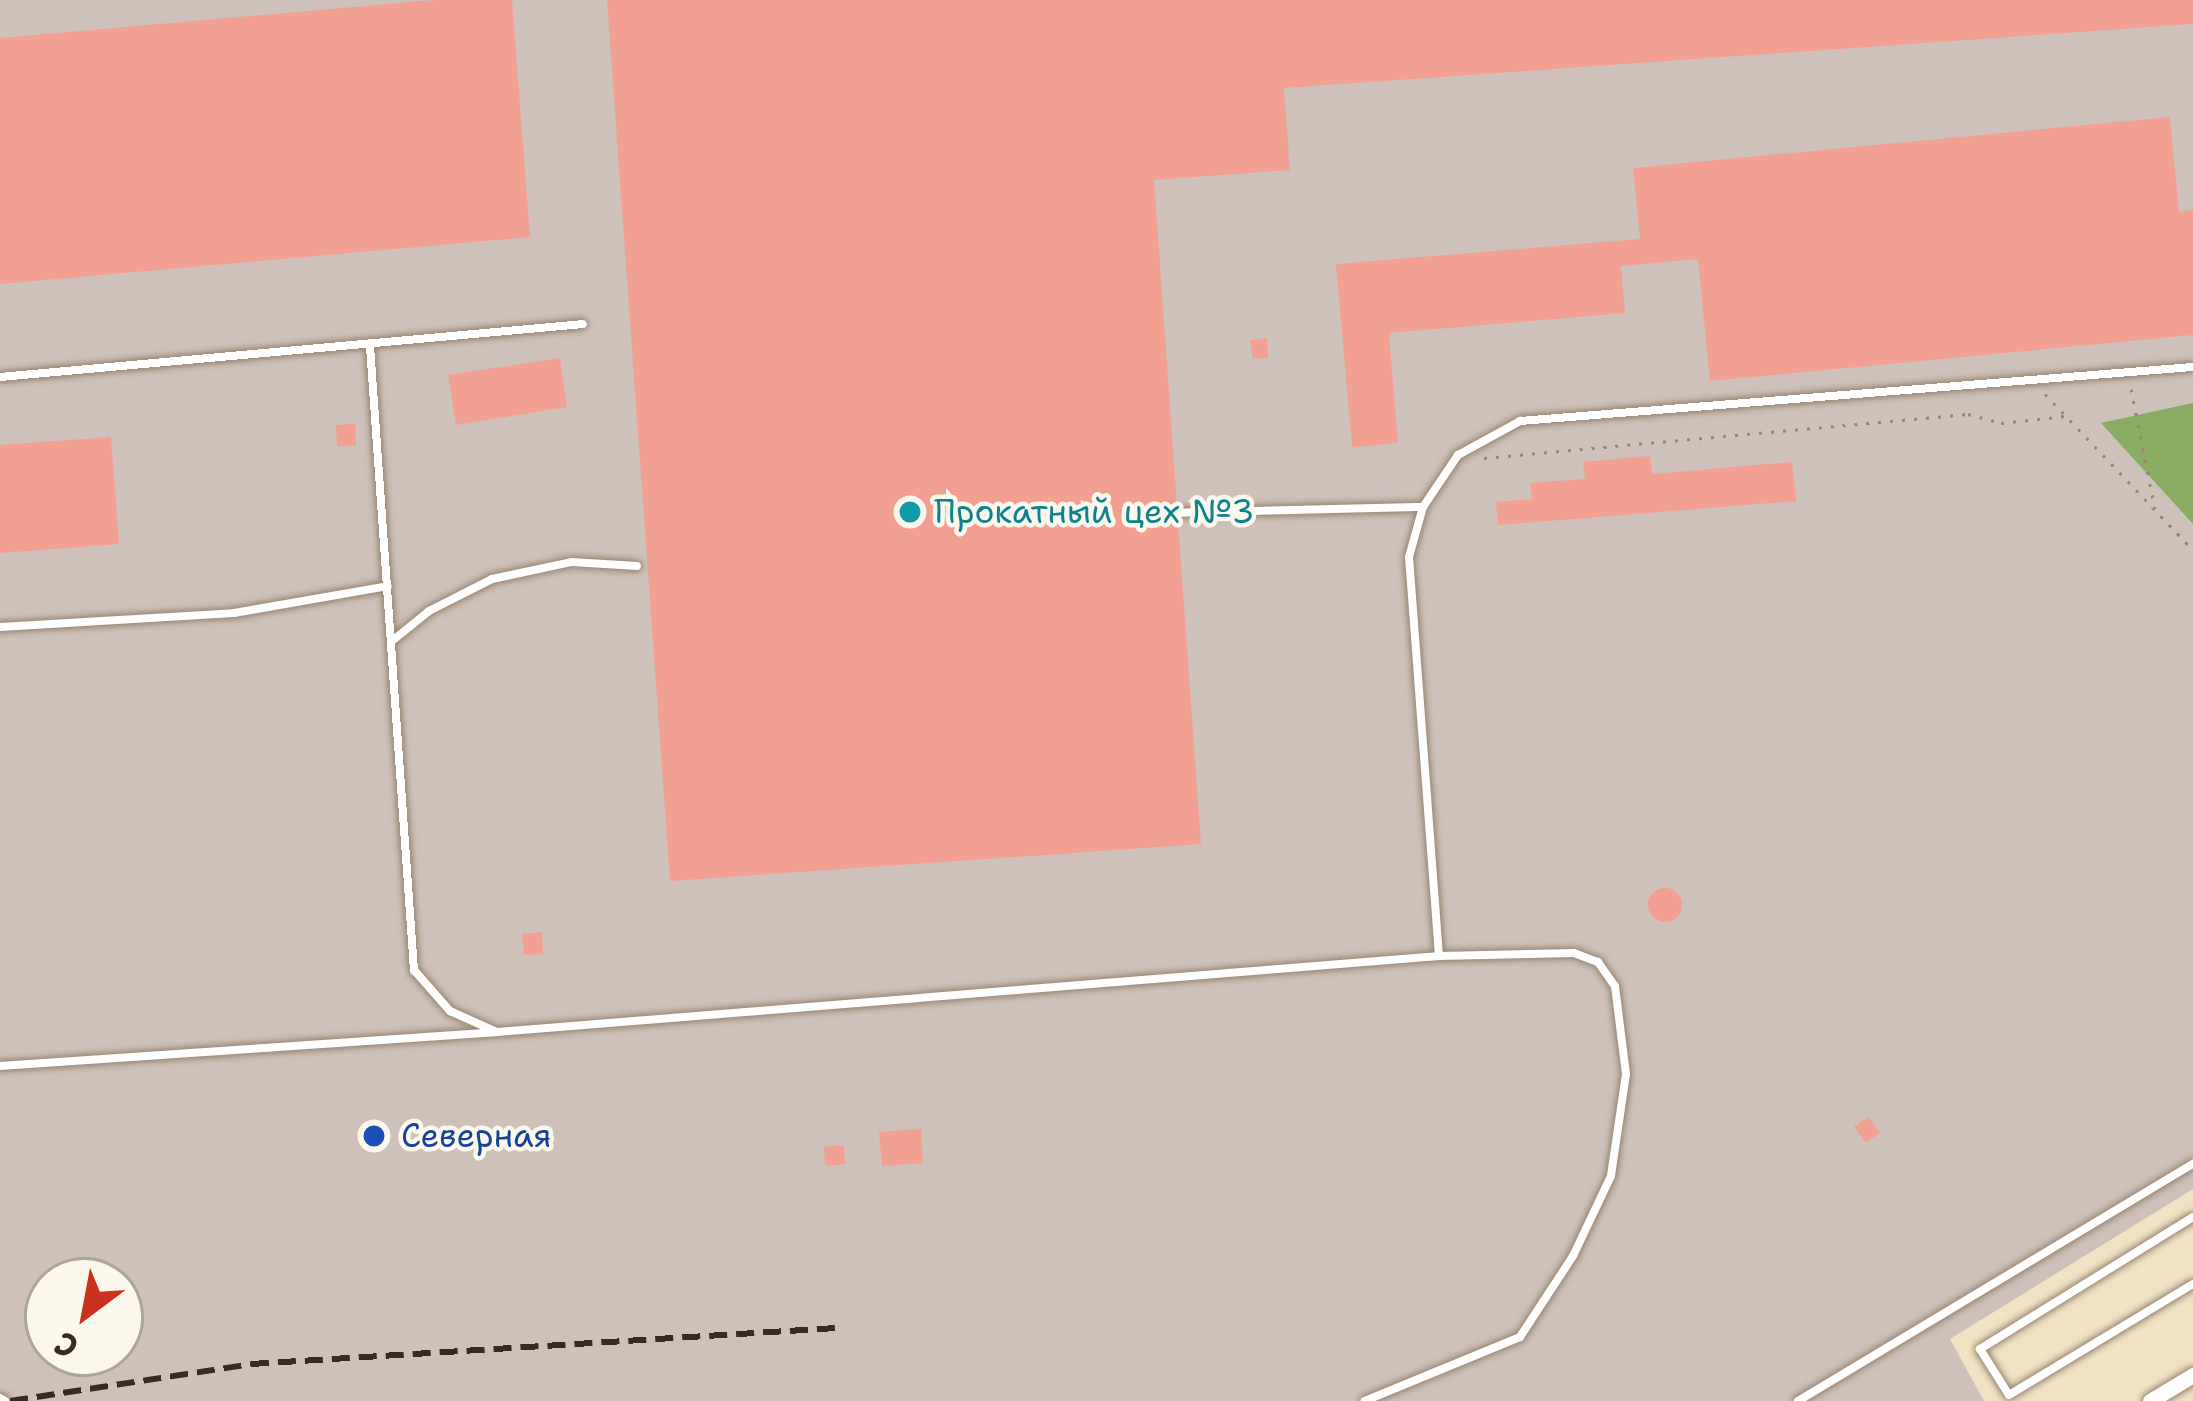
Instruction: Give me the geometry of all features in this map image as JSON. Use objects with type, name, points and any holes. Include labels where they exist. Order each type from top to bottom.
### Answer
[{"type":"street","points":[[2150,1401],[2193,1375]]},
{"type":"lane","points":[[0,377],[583,324]]},
{"type":"lane","points":[[370,346],[414,970],[450,1011],[497,1032]]},
{"type":"lane","points":[[1439,956],[1409,557],[1424,507],[1454,461],[1520,421],[2027,375],[2193,367]]},
{"type":"lane","points":[[1172,513],[1424,507]]},
{"type":"lane","points":[[392,641],[492,579],[572,562],[638,566]]},
{"type":"lane","points":[[0,627],[234,613],[388,586]]},
{"type":"lane","points":[[0,1066],[497,1032],[1439,956],[1574,953],[1598,962],[1615,986],[1626,1074],[1611,1176],[1574,1256],[1520,1337],[1366,1401]]},
{"type":"lane","points":[[1798,1401],[2193,1164]]},
{"type":"lane","points":[[2193,1217],[1980,1349],[2009,1395],[2193,1284]]},
{"type":"path","points":[[2127,370],[2155,511]]},
{"type":"path","points":[[2027,375],[2193,550]]},
{"type":"path","points":[[1454,461],[1968,414],[2001,424],[2066,416]]},
{"type":"shaded area","points":[[0,0],[2193,0],[2193,1189],[1950,1339],[1984,1401],[0,1401]]},
{"type":"green space","points":[[2193,403],[2193,524],[2101,423]]},
{"type":"building","points":[[434,0],[512,0],[530,237],[0,284],[0,38]]},
{"type":"building","name":"Прокатный цех №3","points":[[607,0],[2193,0],[2193,24],[1284,88],[1290,170],[1154,180],[1177,505],[1164,514],[1178,521],[1201,844],[670,881]]},
{"type":"building","points":[[2170,117],[2179,212],[2193,210],[2193,335],[1710,381],[1698,259],[1621,266],[1625,313],[1389,333],[1398,443],[1352,447],[1336,264],[1640,239],[1633,168]]},
{"type":"building","points":[[1267,338],[1268,357],[1253,359],[1250,340]]},
{"type":"building","points":[[560,358],[567,407],[456,425],[448,375]]},
{"type":"building","points":[[355,424],[356,445],[337,446],[336,425]]},
{"type":"building","points":[[111,437],[119,544],[0,553],[0,445]]},
{"type":"building","points":[[1650,456],[1652,474],[1792,462],[1796,501],[1498,525],[1496,502],[1532,499],[1530,483],[1585,479],[1583,462]]},
{"type":"building","points":[[1665,888],[1677,893],[1682,905],[1677,917],[1665,922],[1653,917],[1648,905],[1653,893]]},
{"type":"building","points":[[542,932],[543,954],[524,955],[522,934]]},
{"type":"building","points":[[1868,1117],[1880,1133],[1866,1143],[1854,1127]]},
{"type":"building","points":[[921,1129],[923,1163],[882,1166],[879,1132]]},
{"type":"building","points":[[844,1145],[845,1164],[825,1166],[824,1147]]},
{"type":"railway","points":[[10,1401],[251,1364],[837,1328]]},
{"type":"place","name":"Прокатный цех №3","points":[[910,512]]},
{"type":"place","name":"Северная","points":[[374,1136]]}]
